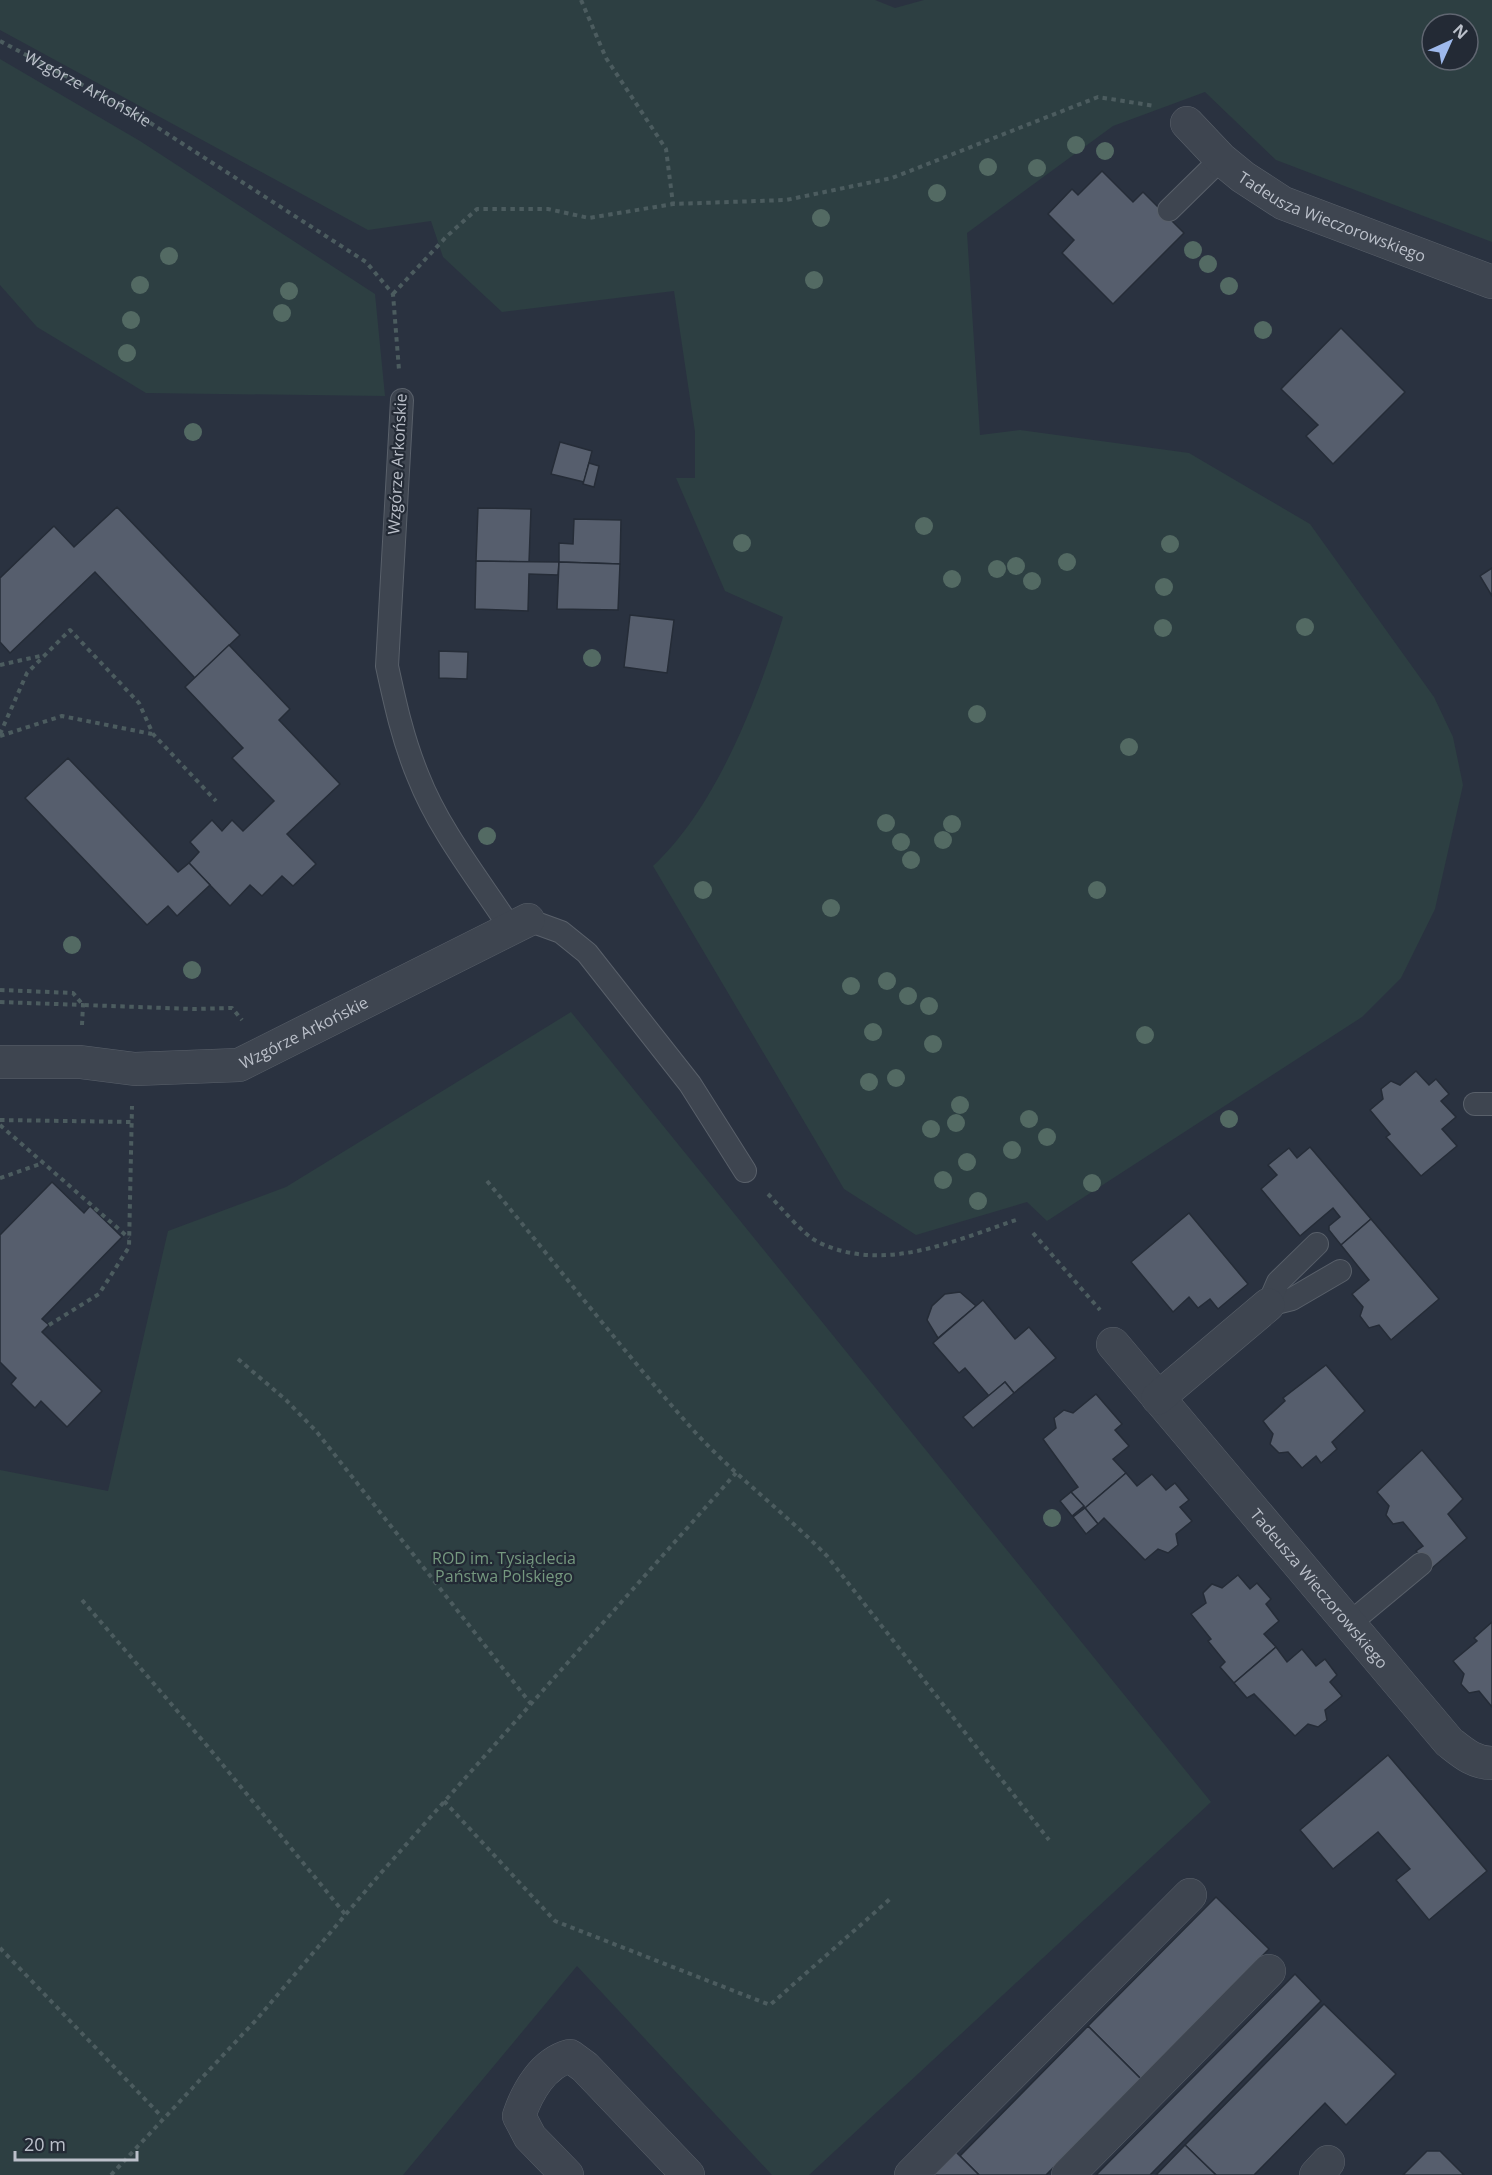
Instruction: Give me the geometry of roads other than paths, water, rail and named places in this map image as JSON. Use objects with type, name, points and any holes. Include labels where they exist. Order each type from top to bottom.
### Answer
[{"type":"street","name":"Tadeusza Wieczorowskiego","points":[[1187,123],[1221,159],[1283,203],[1492,282]]},
{"type":"street","name":"Wzgórze Arkońskie","points":[[0,1062],[80,1062],[135,1069],[238,1065],[519,924]]},
{"type":"street","points":[[1158,1398],[1268,1305]]},
{"type":"street","name":"Tadeusza Wieczorowskiego","points":[[1113,1344],[1449,1742],[1468,1757],[1482,1763],[1492,1763]]},
{"type":"street","points":[[911,2175],[1190,1895]]},
{"type":"street","points":[[1068,2175],[1269,1971]]},
{"type":"street","points":[[567,2175],[530,2137],[519,2116],[527,2093],[556,2060],[570,2056],[585,2067],[688,2175]]},
{"type":"lane","points":[[1169,210],[1221,159]]},
{"type":"lane","name":"Wzgórze Arkońskie","points":[[402,400],[387,666],[396,709],[418,778],[436,813],[519,924]]},
{"type":"lane","points":[[519,924],[561,932],[587,953],[690,1084],[745,1171]]},
{"type":"lane","points":[[1268,1305],[1278,1282],[1317,1244]]},
{"type":"lane","points":[[1268,1305],[1292,1299],[1340,1270]]},
{"type":"lane","points":[[1350,1623],[1421,1564]]},
{"type":"park label","name":"ROD im. Tysiąclecia Państwa Polskiego","points":[[504,1567]]}]
